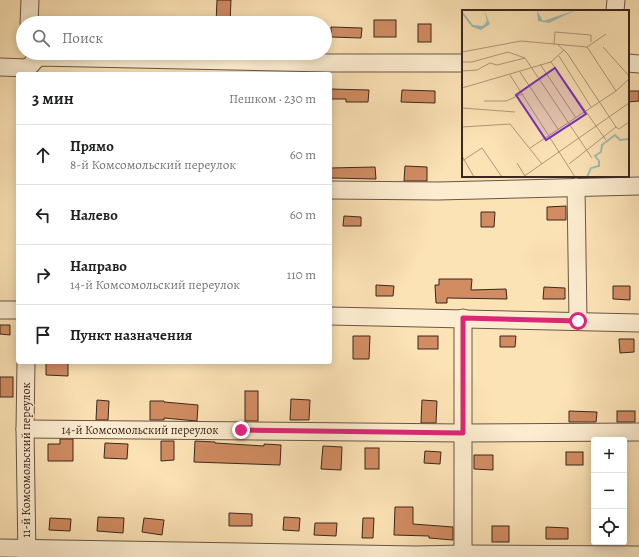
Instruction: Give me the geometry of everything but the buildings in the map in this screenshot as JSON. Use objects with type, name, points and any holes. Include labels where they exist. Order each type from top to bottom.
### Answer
[{"type":"street","points":[[29,16],[30,0]]},
{"type":"street","points":[[615,10],[616,0]]},
{"type":"street","points":[[184,60],[329,63],[462,63]]},
{"type":"street","points":[[629,63],[639,64]]},
{"type":"street","points":[[0,67],[28,65]]},
{"type":"street","points":[[332,190],[438,191],[639,186]]},
{"type":"street","points":[[576,187],[578,321]]},
{"type":"street","points":[[0,310],[16,310]]},
{"type":"street","points":[[332,316],[639,323]]},
{"type":"street","points":[[463,318],[463,554]]},
{"type":"street","name":"11-й Комсомольский переулок","points":[[26,364],[25,429],[27,552]]},
{"type":"street","name":"14-й Комсомольский переулок","points":[[25,429],[463,433],[639,432]]},
{"type":"street","points":[[0,548],[27,552],[416,556],[463,554],[639,555]]},
{"type":"route","points":[[241,430],[463,433],[463,318],[578,321]]}]
